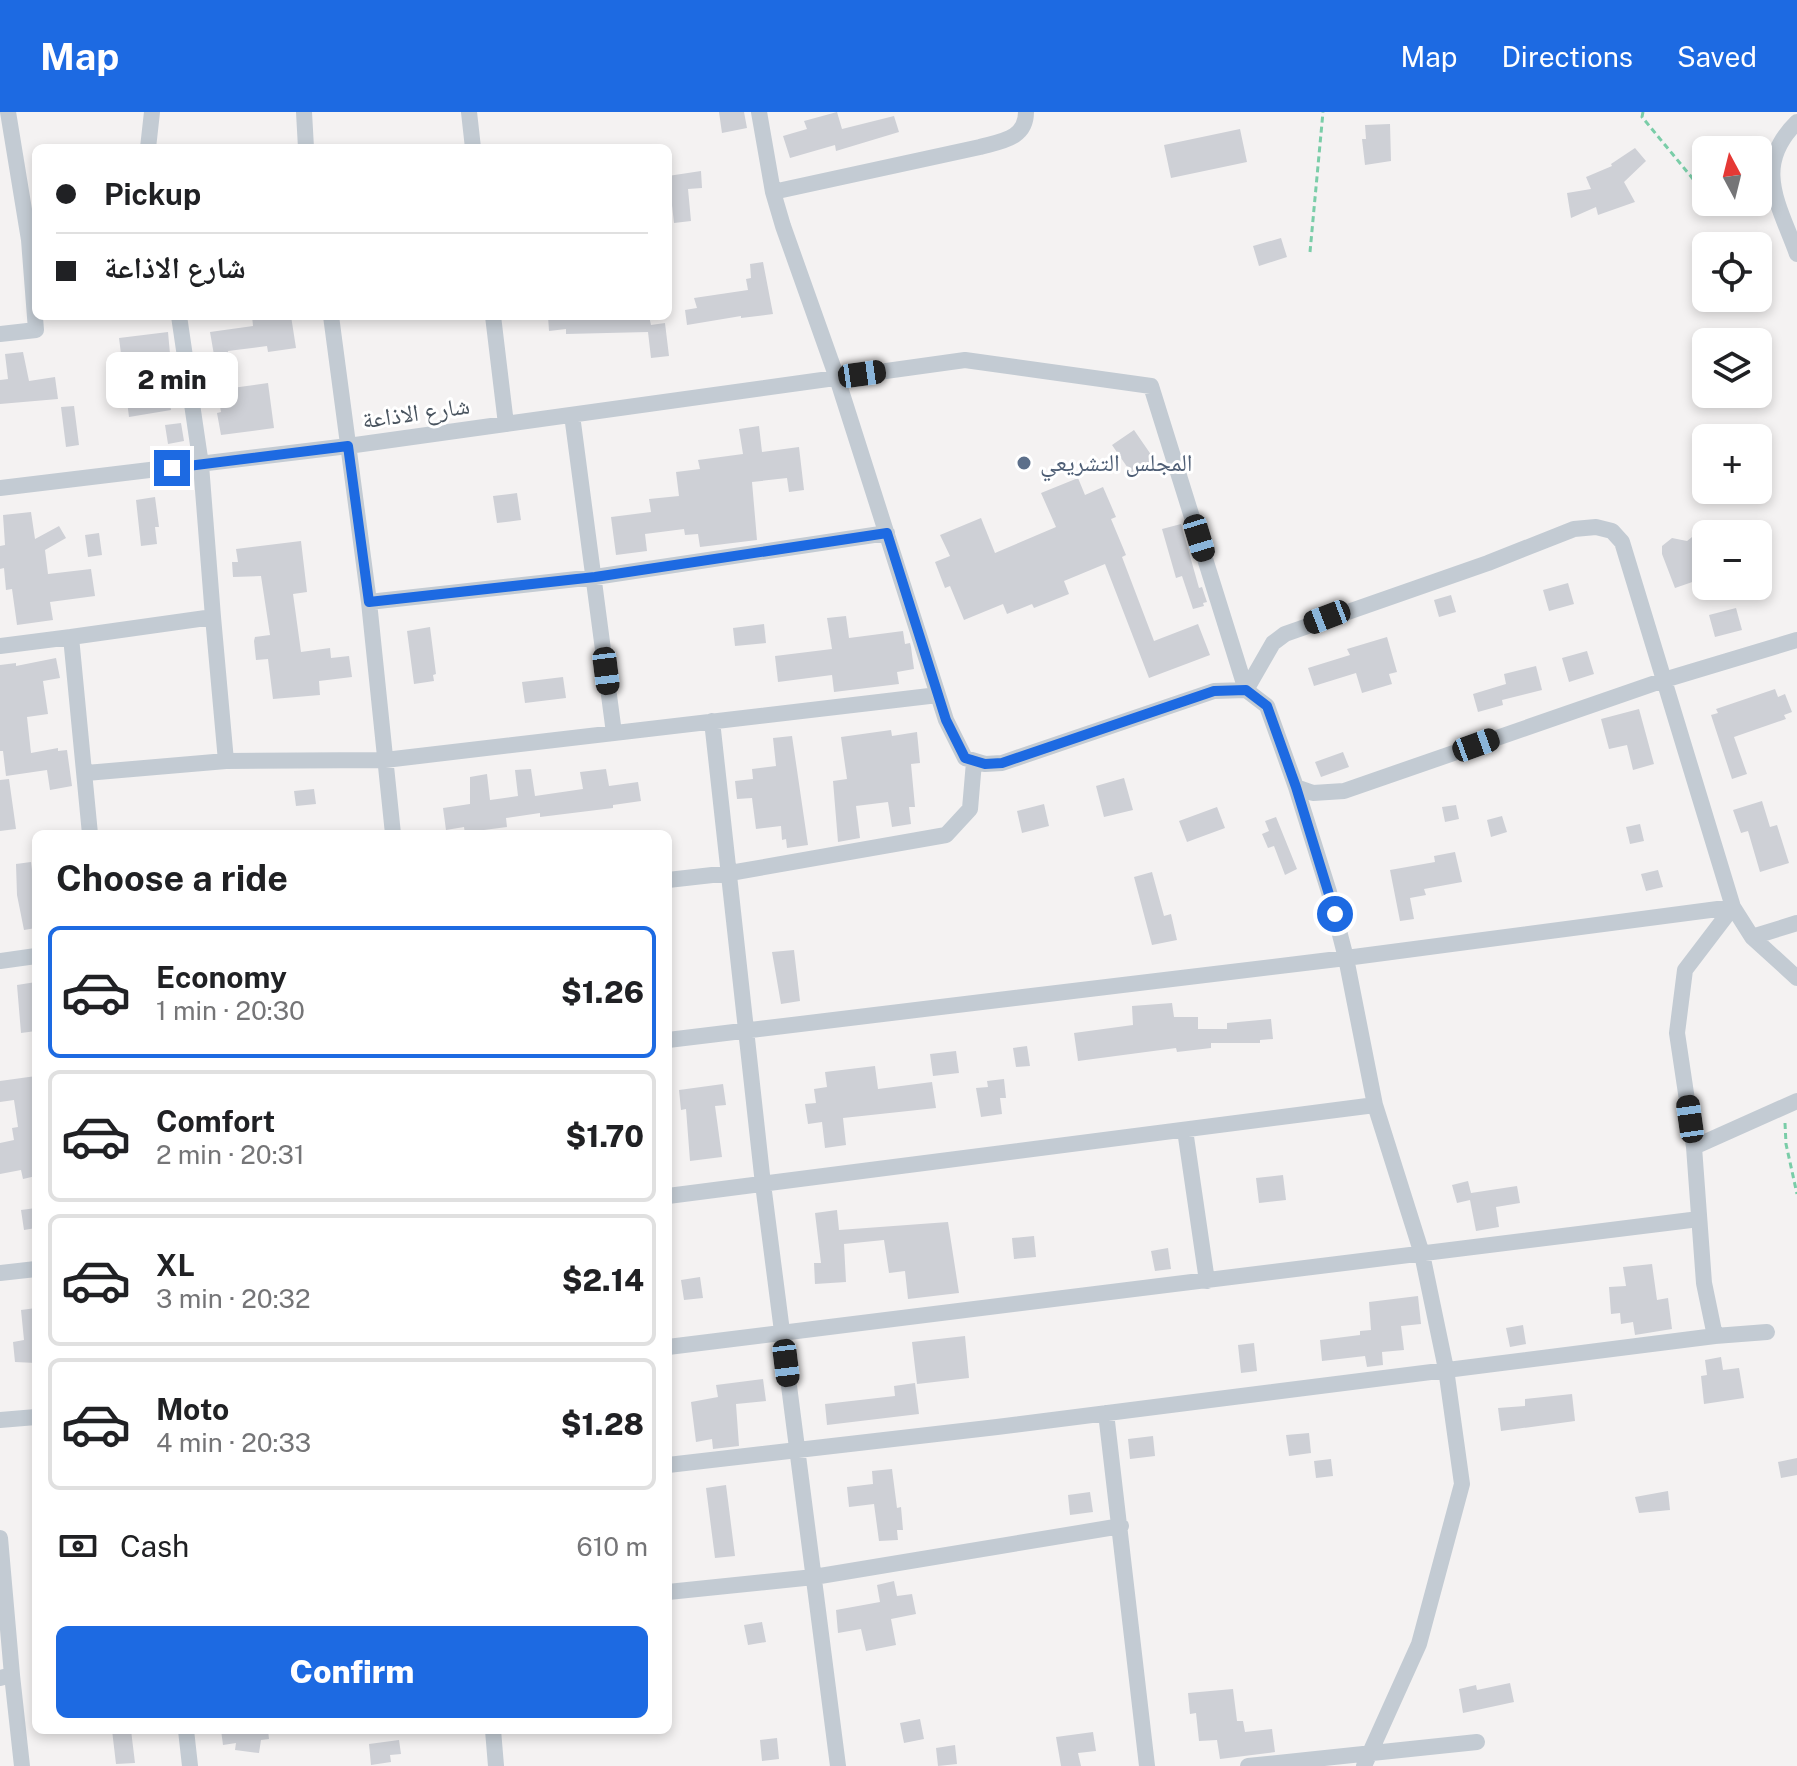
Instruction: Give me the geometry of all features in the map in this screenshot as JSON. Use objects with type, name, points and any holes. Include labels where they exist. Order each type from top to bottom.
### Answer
[{"type":"street","points":[[8,112],[32,239]]},
{"type":"street","points":[[148,144],[152,112]]},
{"type":"street","points":[[304,112],[306,144]]},
{"type":"street","points":[[469,112],[473,144]]},
{"type":"street","points":[[759,112],[773,192],[837,378],[938,695],[965,758],[974,762],[1002,763],[1214,691],[1246,690],[1267,706],[1329,892],[1346,958],[1375,1105],[1422,1254],[1446,1369],[1462,1484],[1419,1644],[1367,1759]]},
{"type":"street","points":[[773,192],[1011,138],[1026,123],[1026,112]]},
{"type":"street","points":[[1797,122],[1778,144],[1770,181],[1797,254]]},
{"type":"street","points":[[0,334],[36,330],[36,320]]},
{"type":"street","points":[[180,320],[201,465],[226,761]]},
{"type":"street","points":[[332,320],[369,602],[393,830]]},
{"type":"street","points":[[493,320],[506,424]]},
{"type":"street","name":"شارع الاذاعة","points":[[0,488],[348,446],[965,360],[1151,386],[1246,690]]},
{"type":"street","points":[[572,415],[614,733]]},
{"type":"street","points":[[1246,690],[1273,643],[1285,634],[1488,563],[1574,529],[1596,527],[1612,531],[1622,542],[1733,907],[1752,937],[1797,978]]},
{"type":"street","points":[[369,602],[595,577],[887,533]]},
{"type":"street","points":[[0,646],[213,617]]},
{"type":"street","points":[[71,637],[90,830]]},
{"type":"street","points":[[1296,787],[1313,793],[1344,791],[1664,680],[1797,640]]},
{"type":"street","points":[[86,773],[226,761],[385,760],[938,695]]},
{"type":"street","points":[[712,721],[763,1184],[838,1766]]},
{"type":"street","points":[[672,880],[730,873],[946,835],[970,809],[974,762]]},
{"type":"street","points":[[672,1040],[1346,958],[1733,907]]},
{"type":"street","points":[[1715,1336],[1704,1283],[1694,1147],[1677,1033],[1685,970],[1733,907]]},
{"type":"street","points":[[1752,937],[1797,923]]},
{"type":"street","points":[[0,961],[32,957]]},
{"type":"street","points":[[1694,1147],[1790,1104]]},
{"type":"street","points":[[672,1195],[1375,1105]]},
{"type":"street","points":[[1185,1130],[1207,1281]]},
{"type":"street","points":[[672,1347],[1699,1219]]},
{"type":"street","points":[[0,1273],[32,1269]]},
{"type":"street","points":[[672,1465],[798,1452],[1446,1369],[1767,1332]]},
{"type":"street","points":[[1106,1413],[1147,1766]]},
{"type":"street","points":[[0,1420],[32,1417]]},
{"type":"street","points":[[672,1592],[814,1577],[1121,1526]]},
{"type":"street","points":[[0,1538],[6,1676],[22,1766]]},
{"type":"street","points":[[186,1734],[190,1766]]},
{"type":"street","points":[[493,1734],[496,1766]]},
{"type":"street","points":[[1248,1766],[1367,1759],[1477,1742]]},
{"type":"path","points":[[1310,252],[1323,112]]},
{"type":"path","points":[[1643,112],[1642,117],[1692,178]]},
{"type":"path","points":[[1790,1104],[1786,1144],[1797,1194]]},
{"type":"building","points":[[719,112],[744,112],[747,128],[722,133]]},
{"type":"building","points":[[837,112],[842,129],[894,116],[899,132],[836,151],[835,145],[790,158],[783,136],[807,129],[804,121]]},
{"type":"building","points":[[1390,124],[1391,161],[1365,165],[1362,139],[1366,139],[1365,125]]},
{"type":"building","points":[[1240,129],[1247,162],[1171,178],[1164,145]]},
{"type":"building","points":[[1635,148],[1646,161],[1624,182],[1635,202],[1598,215],[1596,207],[1571,218],[1567,193],[1591,189],[1586,177],[1612,166]]},
{"type":"building","points":[[701,171],[702,188],[688,189],[691,221],[674,223],[672,175]]},
{"type":"building","points":[[1281,238],[1287,257],[1259,266],[1253,246]]},
{"type":"building","points":[[763,262],[773,314],[687,325],[685,310],[697,308],[694,298],[748,290],[746,279],[751,278],[750,264]]},
{"type":"building","points":[[252,320],[292,320],[296,348],[268,352],[267,346],[228,351],[232,388],[268,383],[274,428],[221,435],[217,413],[221,412],[210,332],[253,326]]},
{"type":"building","points":[[548,320],[650,320],[651,325],[665,323],[669,356],[651,358],[648,332],[566,334],[566,329],[549,331]]},
{"type":"building","points":[[168,332],[170,382],[166,383],[171,410],[129,417],[119,338]]},
{"type":"building","points":[[23,352],[29,381],[55,377],[58,399],[0,404],[0,380],[8,379],[5,354]]},
{"type":"building","points":[[74,406],[79,445],[66,447],[61,407]]},
{"type":"building","points":[[181,423],[184,441],[168,444],[165,425]]},
{"type":"building","points":[[759,426],[762,452],[799,447],[804,490],[789,492],[787,478],[752,482],[757,540],[700,547],[698,534],[685,535],[684,529],[645,534],[647,551],[616,555],[611,517],[651,512],[649,499],[679,496],[676,472],[700,469],[698,460],[743,454],[739,429]]},
{"type":"building","points":[[1134,430],[1154,459],[1132,474],[1112,445]]},
{"type":"building","points":[[1078,478],[1085,495],[1103,487],[1116,517],[1111,519],[1126,555],[1122,557],[1154,641],[1198,624],[1210,655],[1149,678],[1105,564],[1064,581],[1069,594],[1034,608],[1032,604],[1007,614],[1003,604],[964,620],[950,586],[945,588],[935,562],[950,556],[940,535],[981,518],[995,553],[1056,527],[1041,493]]},
{"type":"building","points":[[517,493],[521,520],[497,523],[493,496]]},
{"type":"building","points":[[155,497],[159,527],[155,527],[157,544],[141,546],[136,500]]},
{"type":"building","points":[[31,512],[35,539],[59,526],[66,538],[45,550],[48,574],[91,569],[95,596],[50,602],[53,620],[17,625],[12,589],[6,590],[4,568],[0,569],[0,546],[5,545],[3,515]]},
{"type":"building","points":[[1181,524],[1199,588],[1202,587],[1207,602],[1193,609],[1182,576],[1176,578],[1162,529]]},
{"type":"building","points":[[99,533],[102,555],[88,557],[85,535]]},
{"type":"building","points":[[1692,537],[1692,582],[1675,588],[1662,546],[1672,538],[1687,541]]},
{"type":"building","points":[[301,541],[307,592],[293,594],[301,652],[330,648],[331,658],[349,656],[352,677],[319,681],[320,695],[273,699],[268,659],[256,660],[254,641],[255,637],[270,635],[261,576],[233,577],[232,562],[238,562],[236,549]]},
{"type":"building","points":[[1568,583],[1574,604],[1549,611],[1543,590]]},
{"type":"building","points":[[1451,595],[1456,612],[1439,617],[1434,600]]},
{"type":"building","points":[[1736,608],[1742,630],[1715,637],[1709,615]]},
{"type":"building","points":[[846,616],[849,638],[903,631],[905,644],[910,643],[914,669],[897,672],[899,684],[834,692],[832,675],[778,682],[775,656],[832,649],[827,618]]},
{"type":"building","points":[[764,624],[766,643],[735,646],[733,628]]},
{"type":"building","points":[[430,627],[436,674],[433,675],[434,681],[414,684],[407,631]]},
{"type":"building","points":[[1387,637],[1397,672],[1389,674],[1392,684],[1362,693],[1356,673],[1314,686],[1308,668],[1350,655],[1347,649]]},
{"type":"building","points":[[1587,651],[1594,674],[1569,682],[1562,658]]},
{"type":"building","points":[[56,658],[60,678],[43,681],[48,714],[27,717],[31,753],[58,748],[58,751],[67,750],[72,786],[50,790],[47,770],[6,776],[3,751],[0,751],[0,665],[16,663],[16,666]]},
{"type":"building","points":[[1536,666],[1542,690],[1502,700],[1503,705],[1478,712],[1473,694],[1506,684],[1504,674]]},
{"type":"building","points":[[563,677],[566,698],[525,703],[522,682]]},
{"type":"building","points":[[1775,689],[1778,697],[1785,694],[1792,712],[1784,715],[1786,719],[1734,737],[1747,774],[1732,779],[1711,715],[1718,713],[1716,709]]},
{"type":"building","points":[[1639,709],[1654,764],[1633,770],[1627,745],[1609,749],[1601,719]]},
{"type":"building","points":[[891,730],[892,736],[917,732],[920,763],[911,764],[915,807],[909,807],[911,824],[892,827],[888,802],[856,806],[860,838],[838,842],[833,781],[847,779],[841,737]]},
{"type":"building","points":[[792,736],[808,845],[787,848],[786,839],[782,840],[781,826],[756,829],[752,798],[737,799],[735,781],[753,779],[752,769],[776,766],[773,738]]},
{"type":"building","points":[[1343,752],[1349,767],[1321,777],[1315,762]]},
{"type":"building","points":[[531,769],[535,796],[583,789],[580,772],[606,769],[609,786],[638,782],[641,801],[613,805],[613,808],[506,818],[507,827],[446,830],[443,808],[470,804],[470,777],[487,774],[490,800],[518,796],[515,770]]},
{"type":"building","points":[[1124,778],[1133,810],[1104,817],[1096,786]]},
{"type":"building","points":[[9,779],[16,829],[0,831],[0,780]]},
{"type":"building","points":[[314,789],[316,804],[296,806],[294,791]]},
{"type":"building","points":[[1762,801],[1770,827],[1777,825],[1789,863],[1760,872],[1748,831],[1741,833],[1733,810]]},
{"type":"building","points":[[1044,804],[1049,826],[1022,833],[1017,811]]},
{"type":"building","points":[[1456,805],[1459,819],[1445,822],[1442,807]]},
{"type":"building","points":[[1217,807],[1225,828],[1187,842],[1179,821]]},
{"type":"building","points":[[1502,816],[1507,832],[1491,837],[1487,820]]},
{"type":"building","points":[[1276,817],[1297,869],[1285,875],[1274,846],[1268,848],[1262,834],[1269,831],[1265,821]]},
{"type":"building","points":[[1640,824],[1644,841],[1630,844],[1626,827]]},
{"type":"building","points":[[1455,852],[1462,882],[1424,889],[1426,895],[1410,898],[1414,919],[1400,921],[1390,870],[1435,862],[1434,856]]},
{"type":"building","points":[[31,862],[32,929],[24,930],[17,895],[16,864]]},
{"type":"building","points":[[1658,870],[1663,887],[1646,891],[1641,874]]},
{"type":"building","points":[[1152,872],[1164,916],[1171,914],[1177,940],[1152,945],[1134,877]]},
{"type":"building","points":[[794,950],[800,1001],[781,1004],[772,952]]},
{"type":"building","points":[[32,983],[32,1032],[21,1033],[17,985]]},
{"type":"building","points":[[1172,1003],[1174,1017],[1198,1017],[1198,1029],[1227,1029],[1227,1023],[1271,1019],[1273,1039],[1260,1040],[1260,1043],[1211,1043],[1211,1048],[1177,1052],[1176,1048],[1078,1061],[1074,1033],[1133,1025],[1132,1006]]},
{"type":"building","points":[[1027,1046],[1030,1066],[1016,1067],[1013,1048]]},
{"type":"building","points":[[956,1051],[959,1073],[933,1076],[930,1054]]},
{"type":"building","points":[[875,1066],[878,1089],[932,1082],[936,1108],[843,1118],[846,1145],[825,1148],[822,1122],[808,1124],[805,1104],[816,1103],[814,1089],[827,1087],[825,1072]]},
{"type":"building","points":[[32,1077],[32,1177],[23,1179],[21,1170],[0,1174],[0,1143],[14,1140],[12,1128],[18,1127],[14,1100],[0,1102],[0,1081]]},
{"type":"building","points":[[1004,1079],[1006,1098],[1000,1098],[1002,1114],[981,1117],[976,1088],[988,1087],[987,1081]]},
{"type":"building","points":[[723,1084],[726,1105],[715,1106],[722,1157],[690,1161],[686,1109],[681,1110],[679,1090]]},
{"type":"building","points":[[1283,1175],[1286,1200],[1259,1203],[1256,1178]]},
{"type":"building","points":[[1468,1181],[1471,1193],[1517,1186],[1520,1203],[1496,1207],[1499,1227],[1476,1231],[1470,1200],[1457,1203],[1452,1185]]},
{"type":"building","points":[[32,1209],[32,1229],[24,1230],[21,1210]]},
{"type":"building","points":[[837,1210],[839,1230],[948,1222],[959,1293],[908,1299],[905,1271],[889,1273],[884,1240],[844,1244],[846,1282],[815,1284],[814,1263],[821,1263],[815,1213]]},
{"type":"building","points":[[1034,1236],[1036,1257],[1014,1259],[1012,1238]]},
{"type":"building","points":[[1168,1248],[1171,1269],[1155,1271],[1151,1251]]},
{"type":"building","points":[[1652,1264],[1657,1300],[1668,1298],[1672,1329],[1635,1335],[1633,1322],[1621,1324],[1620,1313],[1611,1314],[1609,1287],[1626,1286],[1623,1267]]},
{"type":"building","points":[[700,1277],[703,1298],[684,1300],[681,1280]]},
{"type":"building","points":[[1418,1296],[1421,1324],[1401,1326],[1404,1350],[1382,1352],[1383,1365],[1367,1367],[1365,1356],[1322,1361],[1320,1340],[1360,1335],[1360,1331],[1371,1330],[1369,1302]]},
{"type":"building","points":[[32,1309],[32,1363],[15,1362],[13,1342],[24,1340],[21,1310]]},
{"type":"building","points":[[1523,1325],[1526,1344],[1510,1347],[1506,1328]]},
{"type":"building","points":[[965,1336],[969,1378],[917,1384],[912,1342]]},
{"type":"building","points":[[1254,1343],[1257,1371],[1241,1373],[1238,1345]]},
{"type":"building","points":[[1721,1357],[1723,1370],[1739,1368],[1744,1398],[1704,1404],[1701,1376],[1707,1375],[1705,1360]]},
{"type":"building","points":[[763,1379],[766,1401],[736,1404],[739,1446],[713,1449],[712,1439],[696,1442],[691,1402],[718,1397],[716,1385]]},
{"type":"building","points":[[915,1383],[919,1414],[827,1425],[825,1404],[895,1396],[894,1386]]},
{"type":"building","points":[[1572,1394],[1575,1421],[1501,1431],[1498,1408],[1525,1406],[1525,1399]]},
{"type":"building","points":[[1309,1433],[1311,1453],[1289,1456],[1286,1435]]},
{"type":"building","points":[[1153,1436],[1155,1456],[1130,1459],[1128,1439]]},
{"type":"building","points":[[1797,1458],[1797,1475],[1781,1478],[1778,1462]]},
{"type":"building","points":[[1331,1459],[1333,1476],[1316,1478],[1314,1461]]},
{"type":"building","points":[[892,1469],[903,1530],[897,1530],[898,1540],[879,1541],[874,1504],[849,1507],[847,1487],[873,1484],[872,1471]]},
{"type":"building","points":[[726,1485],[735,1556],[715,1558],[706,1488]]},
{"type":"building","points":[[1668,1491],[1670,1510],[1639,1513],[1635,1497]]},
{"type":"building","points":[[1090,1492],[1093,1512],[1070,1515],[1068,1495]]},
{"type":"building","points":[[894,1581],[897,1596],[912,1594],[916,1614],[891,1619],[896,1645],[866,1651],[861,1629],[838,1633],[836,1610],[880,1602],[877,1585]]},
{"type":"building","points":[[762,1622],[766,1642],[748,1645],[744,1625]]},
{"type":"building","points":[[1510,1683],[1514,1702],[1463,1713],[1459,1689],[1476,1685],[1477,1690]]},
{"type":"building","points":[[1233,1689],[1237,1721],[1243,1721],[1245,1732],[1272,1729],[1275,1752],[1220,1759],[1217,1740],[1199,1741],[1196,1713],[1190,1714],[1188,1693]]},
{"type":"building","points":[[920,1719],[924,1739],[904,1743],[900,1723]]},
{"type":"building","points":[[1093,1732],[1096,1751],[1078,1753],[1081,1766],[1061,1766],[1056,1737]]},
{"type":"building","points":[[112,1734],[131,1734],[135,1763],[116,1764]]},
{"type":"building","points":[[222,1734],[268,1734],[269,1739],[261,1740],[259,1753],[235,1750],[236,1743],[223,1745]]},
{"type":"building","points":[[777,1738],[779,1759],[762,1761],[760,1740]]},
{"type":"building","points":[[399,1740],[401,1754],[390,1755],[391,1762],[371,1765],[369,1744]]},
{"type":"building","points":[[955,1745],[957,1764],[938,1766],[936,1748]]},
{"type":"place","name":"المجلس التشريعي","points":[[1024,463]]},
{"type":"route","points":[[172,468],[348,446],[369,602],[595,577],[887,533],[946,720],[965,758],[985,764],[1002,763],[1214,691],[1246,690],[1267,706],[1335,914]]}]
